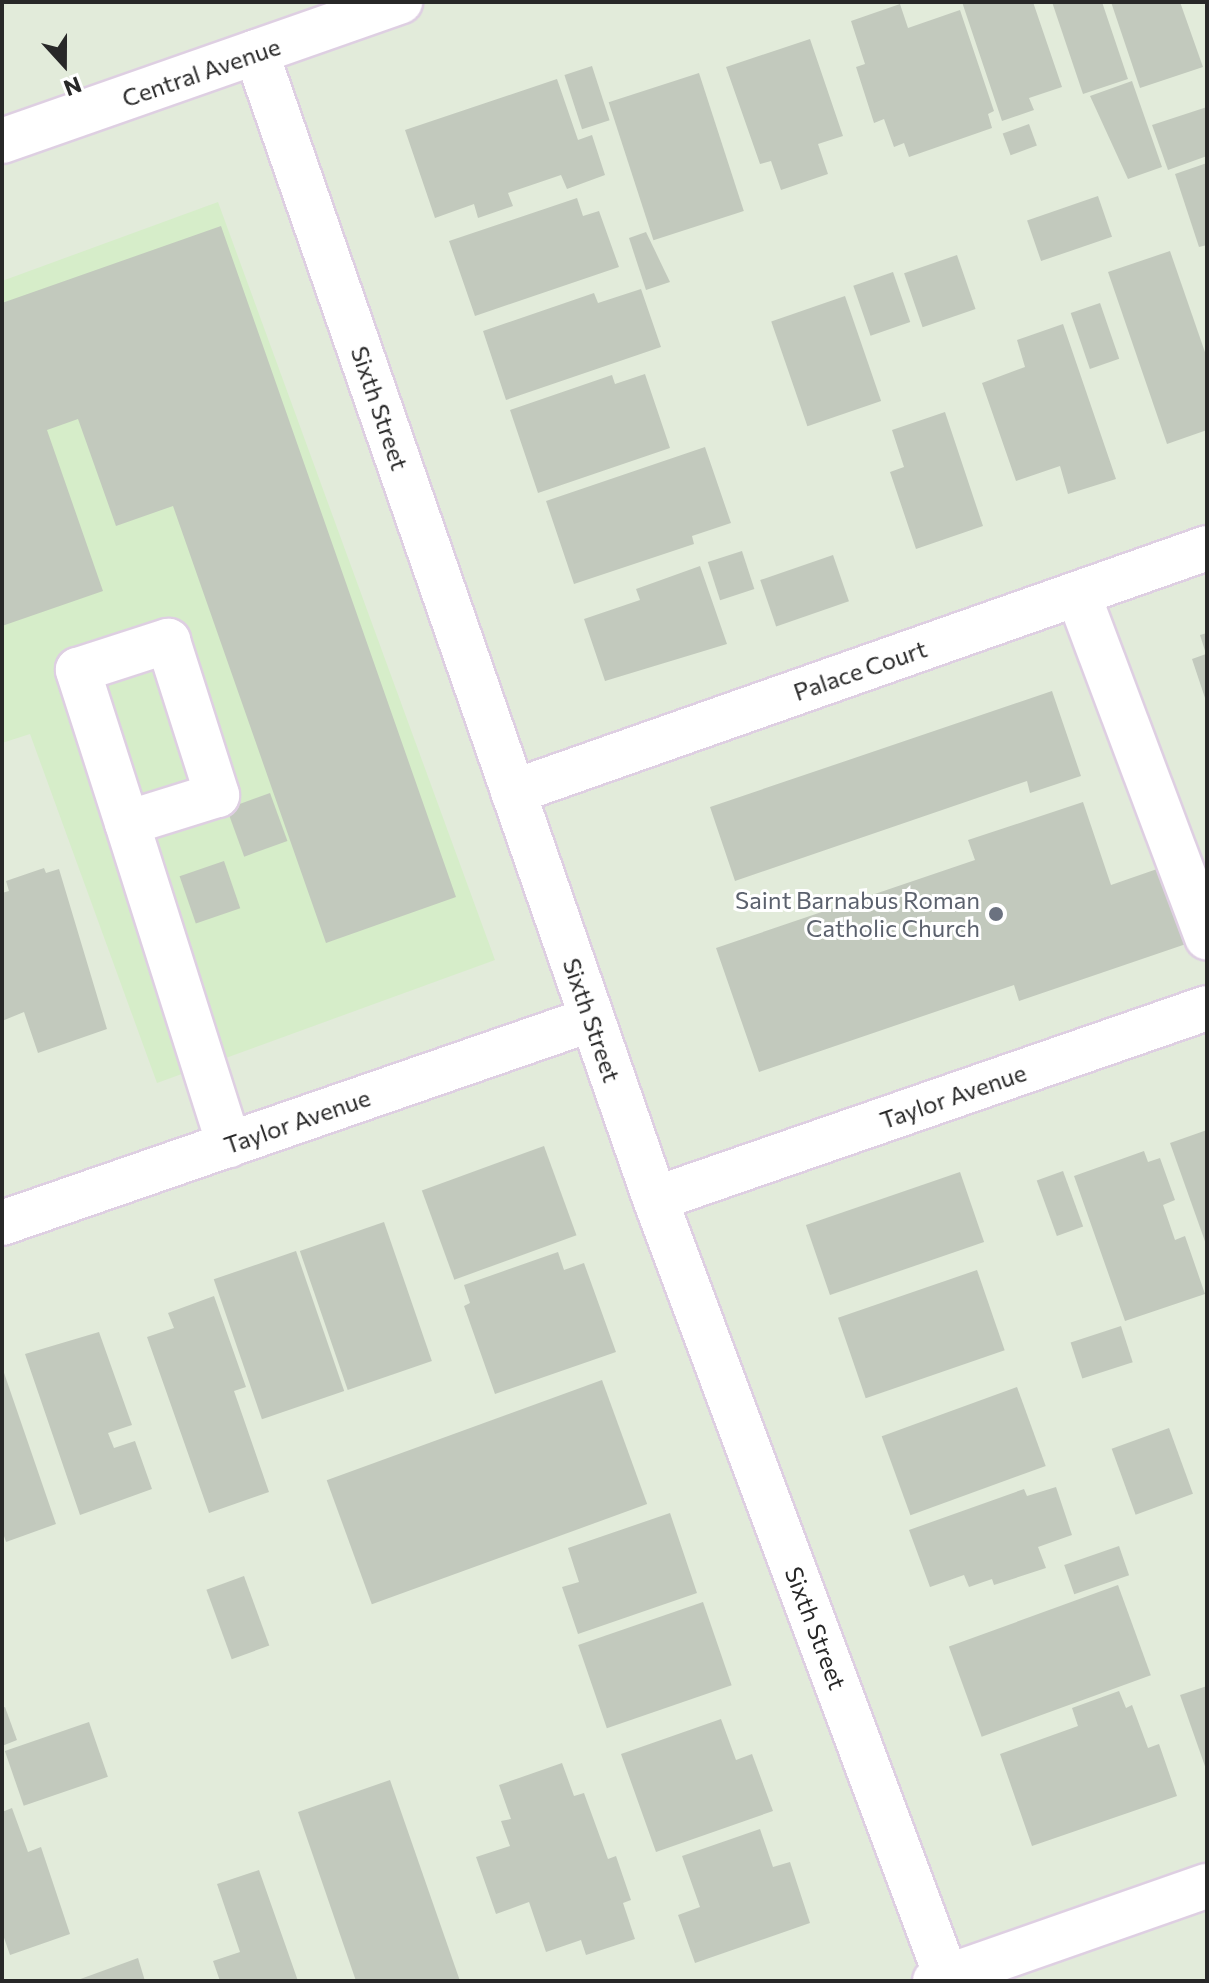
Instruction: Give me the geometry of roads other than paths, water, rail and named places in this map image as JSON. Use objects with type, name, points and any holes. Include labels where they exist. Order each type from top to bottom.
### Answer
[{"type":"street","name":"Central Avenue","points":[[2,141],[400,2]]},
{"type":"street","name":"Sixth Street","points":[[256,52],[655,1199],[943,1980]]},
{"type":"street","name":"Palace Court","points":[[513,792],[1207,548]]},
{"type":"street","points":[[1078,594],[1207,938]]},
{"type":"street","points":[[127,823],[229,1145]]},
{"type":"street","name":"Taylor Avenue","points":[[655,1199],[1207,1008]]},
{"type":"street","name":"Taylor Avenue","points":[[2,1223],[592,1019]]},
{"type":"street","points":[[943,1980],[1207,1886]]},
{"type":"place","name":"Saint Barnabus Roman Catholic Church","points":[[996,914]]}]
